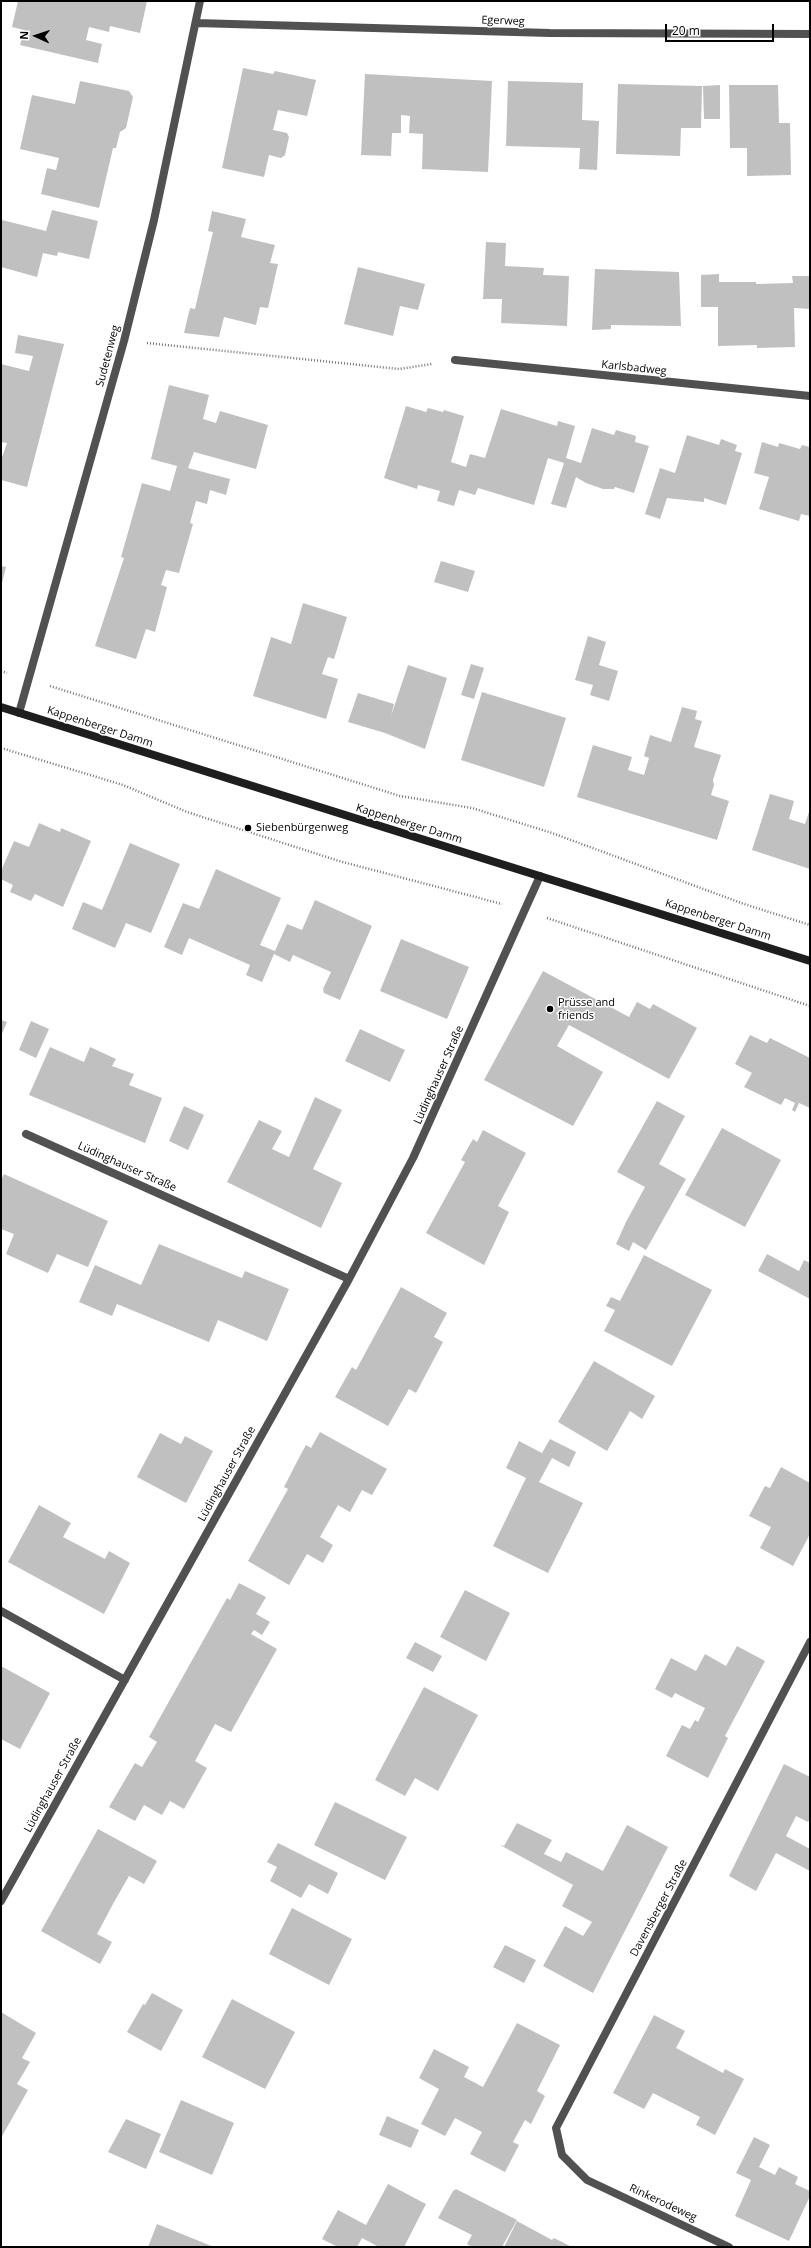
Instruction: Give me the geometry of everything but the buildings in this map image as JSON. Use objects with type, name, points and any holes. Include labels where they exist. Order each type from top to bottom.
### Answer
[{"type":"main road","name":"Kappenberger Damm","points":[[1,707],[810,961]]},
{"type":"street","name":"Sudetenweg","points":[[19,713],[30,680],[124,341],[155,212],[200,1]]},
{"type":"street","name":"Egerweg","points":[[196,23],[550,33],[810,34]]},
{"type":"street","name":"Karlsbadweg","points":[[455,360],[810,396]]},
{"type":"street","name":"Lüdinghauser Straße","points":[[1,1901],[349,1279],[413,1158],[540,876]]},
{"type":"street","name":"Lüdinghauser Straße","points":[[26,1134],[349,1279]]},
{"type":"street","points":[[1,1611],[125,1680]]},
{"type":"street","name":"Davensberger Straße","points":[[587,2180],[562,2155],[556,2128],[810,1642]]},
{"type":"street","name":"Rinkerodeweg","points":[[587,2180],[729,2247]]},
{"type":"path","points":[[124,341],[399,369],[455,360]]},
{"type":"path","points":[[1,671],[400,796],[472,808],[552,834],[744,904],[810,925]]},
{"type":"path","points":[[1,748],[123,785],[187,812],[339,861],[524,910],[810,1006]]},
{"type":"place","name":"Siebenbürgenweg","points":[[248,828]]},
{"type":"place","name":"Prüsse and friends","points":[[550,1009]]}]
